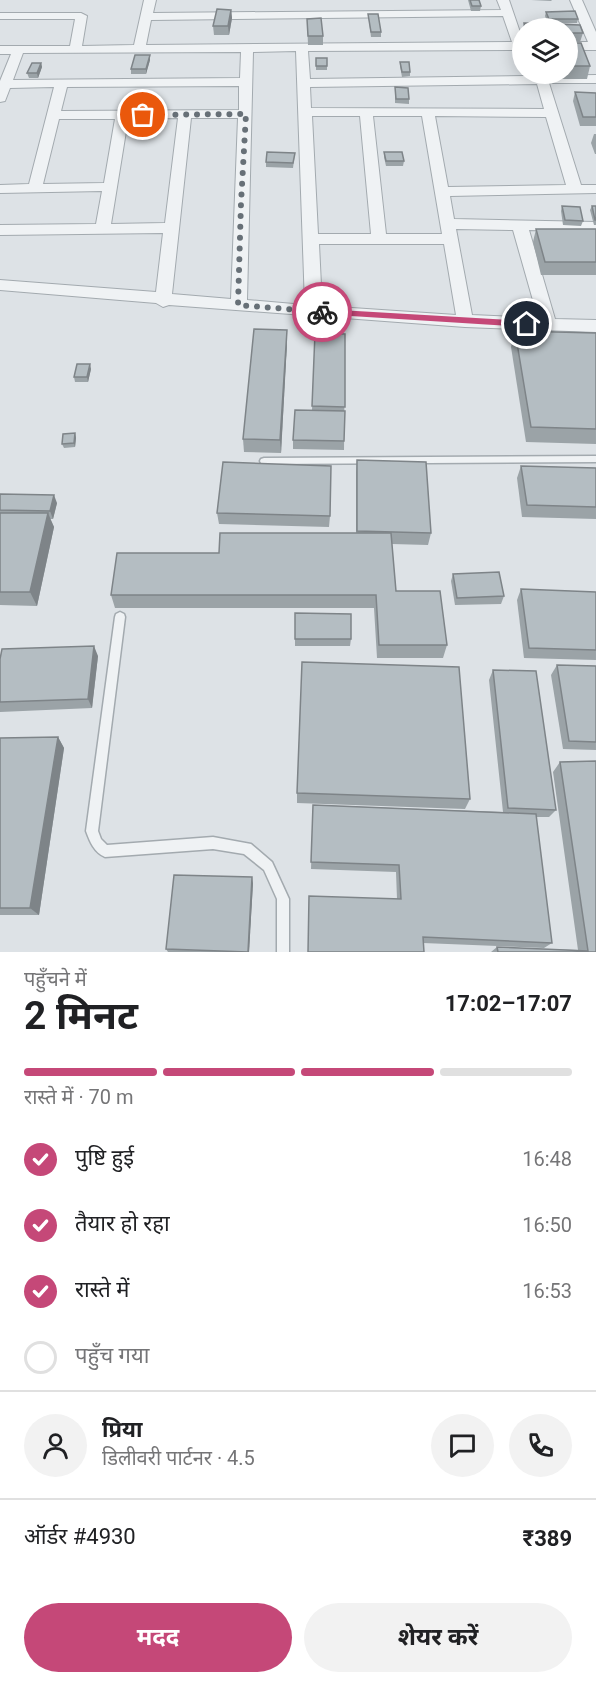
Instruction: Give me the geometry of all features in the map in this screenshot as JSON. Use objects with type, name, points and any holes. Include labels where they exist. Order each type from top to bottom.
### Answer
[{"type":"street","points":[[24,15],[30,0]]},
{"type":"street","points":[[139,50],[150,0]]},
{"type":"street","points":[[503,0],[512,24]]},
{"type":"street","points":[[576,0],[596,46],[578,46]]},
{"type":"street","points":[[146,17],[507,12]]},
{"type":"street","points":[[0,16],[81,16],[75,50]]},
{"type":"street","points":[[0,50],[512,46]]},
{"type":"street","points":[[302,48],[314,311]]},
{"type":"street","points":[[238,305],[248,49]]},
{"type":"street","points":[[0,98],[18,50]]},
{"type":"street","points":[[578,79],[596,79]]},
{"type":"street","points":[[304,83],[512,80]]},
{"type":"street","points":[[5,84],[247,82]]},
{"type":"street","points":[[543,84],[575,190]]},
{"type":"street","points":[[35,189],[61,85]]},
{"type":"street","points":[[306,112],[552,113]]},
{"type":"street","points":[[366,113],[379,239]]},
{"type":"street","points":[[53,115],[246,114]]},
{"type":"street","points":[[428,114],[465,321]]},
{"type":"street","points":[[163,301],[185,115]]},
{"type":"street","points":[[103,229],[122,116]]},
{"type":"street","points":[[0,189],[110,187]]},
{"type":"street","points":[[441,192],[596,189]]},
{"type":"street","points":[[310,239],[379,239],[520,227],[596,227]]},
{"type":"street","points":[[520,227],[548,325]]},
{"type":"street","points":[[0,230],[172,228]]},
{"type":"street","points":[[0,285],[163,301],[465,321],[596,327]]},
{"type":"lane","points":[[264,461],[596,459]]},
{"type":"lane","points":[[120,617],[92,831],[97,843],[105,851],[213,843],[248,848],[268,866],[283,899],[283,952]]},
{"type":"building","points":[[470,0],[479,0],[481,6],[472,6]]},
{"type":"building","points":[[217,9],[231,10],[228,26],[213,26]]},
{"type":"building","points":[[575,11],[578,18],[549,18],[546,12]]},
{"type":"building","points":[[368,14],[378,14],[381,32],[371,32]]},
{"type":"building","points":[[321,18],[323,36],[308,36],[307,19]]},
{"type":"building","points":[[578,25],[580,25],[583,33],[578,33]]},
{"type":"building","points":[[578,43],[581,43],[590,66],[578,66]]},
{"type":"building","points":[[135,55],[150,55],[146,69],[131,69]]},
{"type":"building","points":[[316,58],[327,58],[327,66],[316,66]]},
{"type":"building","points":[[400,62],[409,62],[410,72],[402,72]]},
{"type":"building","points":[[32,63],[41,63],[37,73],[27,73]]},
{"type":"building","points":[[395,87],[408,88],[409,99],[396,99]]},
{"type":"building","points":[[575,92],[596,93],[596,117],[583,117]]},
{"type":"building","points":[[267,152],[295,153],[293,163],[266,162]]},
{"type":"building","points":[[384,152],[402,152],[404,161],[386,161]]},
{"type":"building","points":[[562,206],[580,207],[583,221],[565,220]]},
{"type":"building","points":[[592,206],[596,206],[596,220],[595,220]]},
{"type":"building","points":[[536,229],[596,229],[596,262],[545,262]]},
{"type":"building","points":[[254,329],[287,330],[280,440],[243,439]]},
{"type":"building","points":[[515,331],[596,333],[596,429],[531,427]]},
{"type":"building","points":[[315,333],[345,334],[345,407],[312,406]]},
{"type":"building","points":[[77,364],[90,364],[87,377],[74,377]]},
{"type":"building","points":[[295,410],[345,411],[344,441],[293,440]]},
{"type":"building","points":[[75,433],[74,443],[62,444],[63,434]]},
{"type":"building","points":[[357,460],[426,462],[431,533],[357,531]]},
{"type":"building","points":[[223,462],[331,466],[330,516],[217,513]]},
{"type":"building","points":[[521,466],[596,468],[596,507],[527,505]]},
{"type":"building","points":[[0,494],[54,495],[50,511],[0,510]]},
{"type":"building","points":[[0,513],[48,513],[30,592],[0,592]]},
{"type":"building","points":[[220,533],[391,533],[396,591],[440,591],[447,645],[379,645],[376,595],[111,595],[117,553],[219,553]]},
{"type":"building","points":[[499,572],[504,596],[457,598],[453,574]]},
{"type":"building","points":[[521,589],[596,592],[596,650],[529,648]]},
{"type":"building","points":[[295,613],[351,614],[351,639],[295,639]]},
{"type":"building","points":[[94,646],[88,699],[0,702],[2,649]]},
{"type":"building","points":[[302,662],[459,667],[470,799],[297,793]]},
{"type":"building","points":[[557,665],[596,666],[596,742],[569,741]]},
{"type":"building","points":[[493,670],[536,671],[556,810],[508,808]]},
{"type":"building","points":[[58,737],[30,908],[0,908],[0,738]]},
{"type":"building","points":[[596,761],[596,952],[498,952],[497,947],[588,951],[560,762]]},
{"type":"building","points":[[313,805],[536,814],[552,943],[423,937],[424,952],[308,952],[309,896],[401,899],[399,865],[311,862]]},
{"type":"building","points":[[174,875],[252,877],[248,952],[166,949]]},
{"type":"way so far","points":[[143,115],[246,114],[238,305],[322,312]]},
{"type":"route","points":[[322,312],[527,324]]}]
